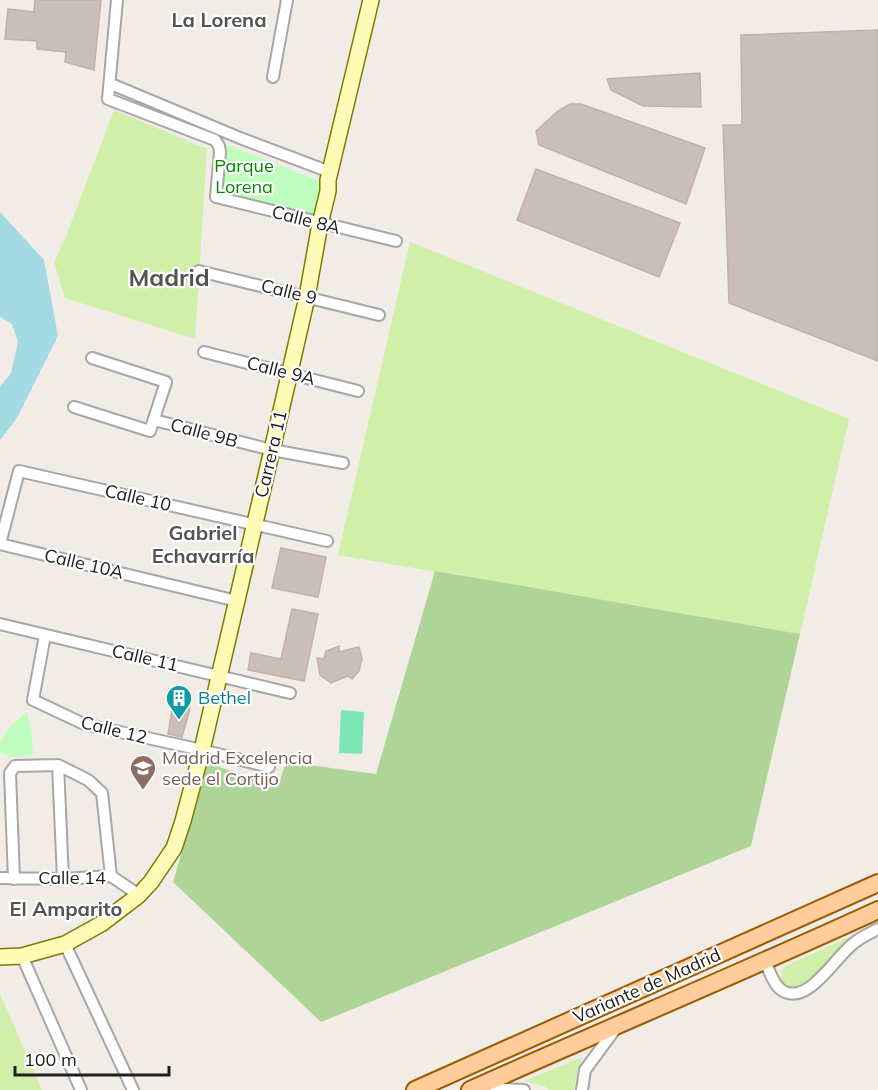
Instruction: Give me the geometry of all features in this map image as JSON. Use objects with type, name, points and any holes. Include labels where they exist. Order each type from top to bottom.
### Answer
[{"type":"main road","name":"Variante de Madrid","points":[[415,1090],[878,883]]},
{"type":"main road","name":"Variante de Madrid","points":[[473,1089],[620,1023],[765,962],[878,910]]},
{"type":"street","points":[[117,0],[111,84],[240,138],[330,172]]},
{"type":"street","points":[[273,77],[287,0]]},
{"type":"street","name":"Carrera 11","points":[[0,957],[22,956],[64,944],[101,924],[139,895],[151,882],[174,848],[201,750],[255,524],[307,297],[330,172],[371,0]]},
{"type":"street","name":"Calle 8A","points":[[111,84],[108,99],[215,140],[220,152],[216,197],[396,241]]},
{"type":"street","name":"Calle 9","points":[[199,271],[379,315]]},
{"type":"street","name":"Calle 9A","points":[[204,351],[358,391]]},
{"type":"street","points":[[92,358],[166,382],[154,420]]},
{"type":"street","name":"Calle 9B","points":[[74,407],[150,431],[154,420],[272,450],[343,463]]},
{"type":"street","name":"Calle 10","points":[[0,544],[20,471],[327,542]]},
{"type":"street","name":"Calle 10A","points":[[0,544],[237,600]]},
{"type":"street","name":"Calle 11","points":[[0,624],[290,693]]},
{"type":"street","name":"Calle 12","points":[[45,635],[33,700],[84,724],[268,767]]},
{"type":"street","points":[[58,765],[63,879]]},
{"type":"street","points":[[14,879],[10,773],[15,766],[58,765],[78,774],[102,793],[111,876]]},
{"type":"street","name":"Calle 14","points":[[0,878],[63,879],[111,876],[139,895]]},
{"type":"street","points":[[765,962],[776,985],[785,992],[798,993],[811,987],[853,943],[878,929]]},
{"type":"street","points":[[64,944],[133,1090]]},
{"type":"street","points":[[22,956],[81,1090]]},
{"type":"street","points":[[582,1090],[585,1070],[599,1048],[620,1023]]},
{"type":"street","points":[[473,1089],[524,1090]]},
{"type":"green space","points":[[114,110],[207,149],[195,339],[65,298],[54,262],[67,234]]},
{"type":"green space","name":"Parque Lorena","points":[[225,144],[322,182],[314,216],[217,192]]},
{"type":"green space","points":[[410,242],[849,419],[800,634],[338,555]]},
{"type":"green space","points":[[435,571],[800,634],[751,846],[321,1022],[173,882],[208,763],[278,787],[286,762],[376,774]]},
{"type":"green space","points":[[341,710],[364,712],[362,754],[339,753]]},
{"type":"green space","points":[[27,712],[33,755],[11,757],[0,753],[5,734]]},
{"type":"green space","points":[[851,936],[808,981],[798,987],[789,987],[782,981],[784,967]]},
{"type":"green space","points":[[0,994],[42,1090],[0,1090]]},
{"type":"green space","points":[[582,1057],[574,1090],[549,1090],[544,1086],[524,1081]]},
{"type":"water","points":[[0,212],[44,260],[58,336],[17,418],[0,440],[0,387],[11,373],[18,342],[12,324],[0,317]]},
{"type":"building","points":[[35,0],[101,0],[94,70],[65,62],[66,52],[37,49],[37,41],[5,39],[8,9],[34,12]]},
{"type":"building","points":[[878,30],[878,361],[729,303],[723,125],[742,125],[741,35]]},
{"type":"building","points":[[700,73],[701,107],[643,106],[611,90],[607,79]]},
{"type":"building","points":[[570,104],[581,104],[705,148],[686,204],[539,145],[536,131],[558,111]]},
{"type":"building","points":[[536,169],[680,223],[659,277],[517,220]]},
{"type":"building","points":[[281,548],[326,557],[318,597],[272,588]]},
{"type":"building","points":[[292,609],[318,614],[304,681],[248,670],[251,653],[281,659]]},
{"type":"building","points":[[339,646],[339,652],[359,647],[362,659],[359,671],[352,679],[348,676],[331,683],[320,675],[317,658],[324,659],[326,651]]},
{"type":"building","name":"Bethel","points":[[173,705],[190,709],[182,737],[168,734]]},
{"type":"place","name":"Bethel","points":[[179,721]]},
{"type":"place","name":"Madrid Excelencia sede el Cortijo","points":[[143,791]]},
{"type":"district","name":"La Lorena","points":[[219,20]]},
{"type":"district","name":"Madrid","points":[[169,278]]},
{"type":"district","name":"Gabriel Echavarría","points":[[203,544]]},
{"type":"district","name":"El Amparito","points":[[66,909]]}]
